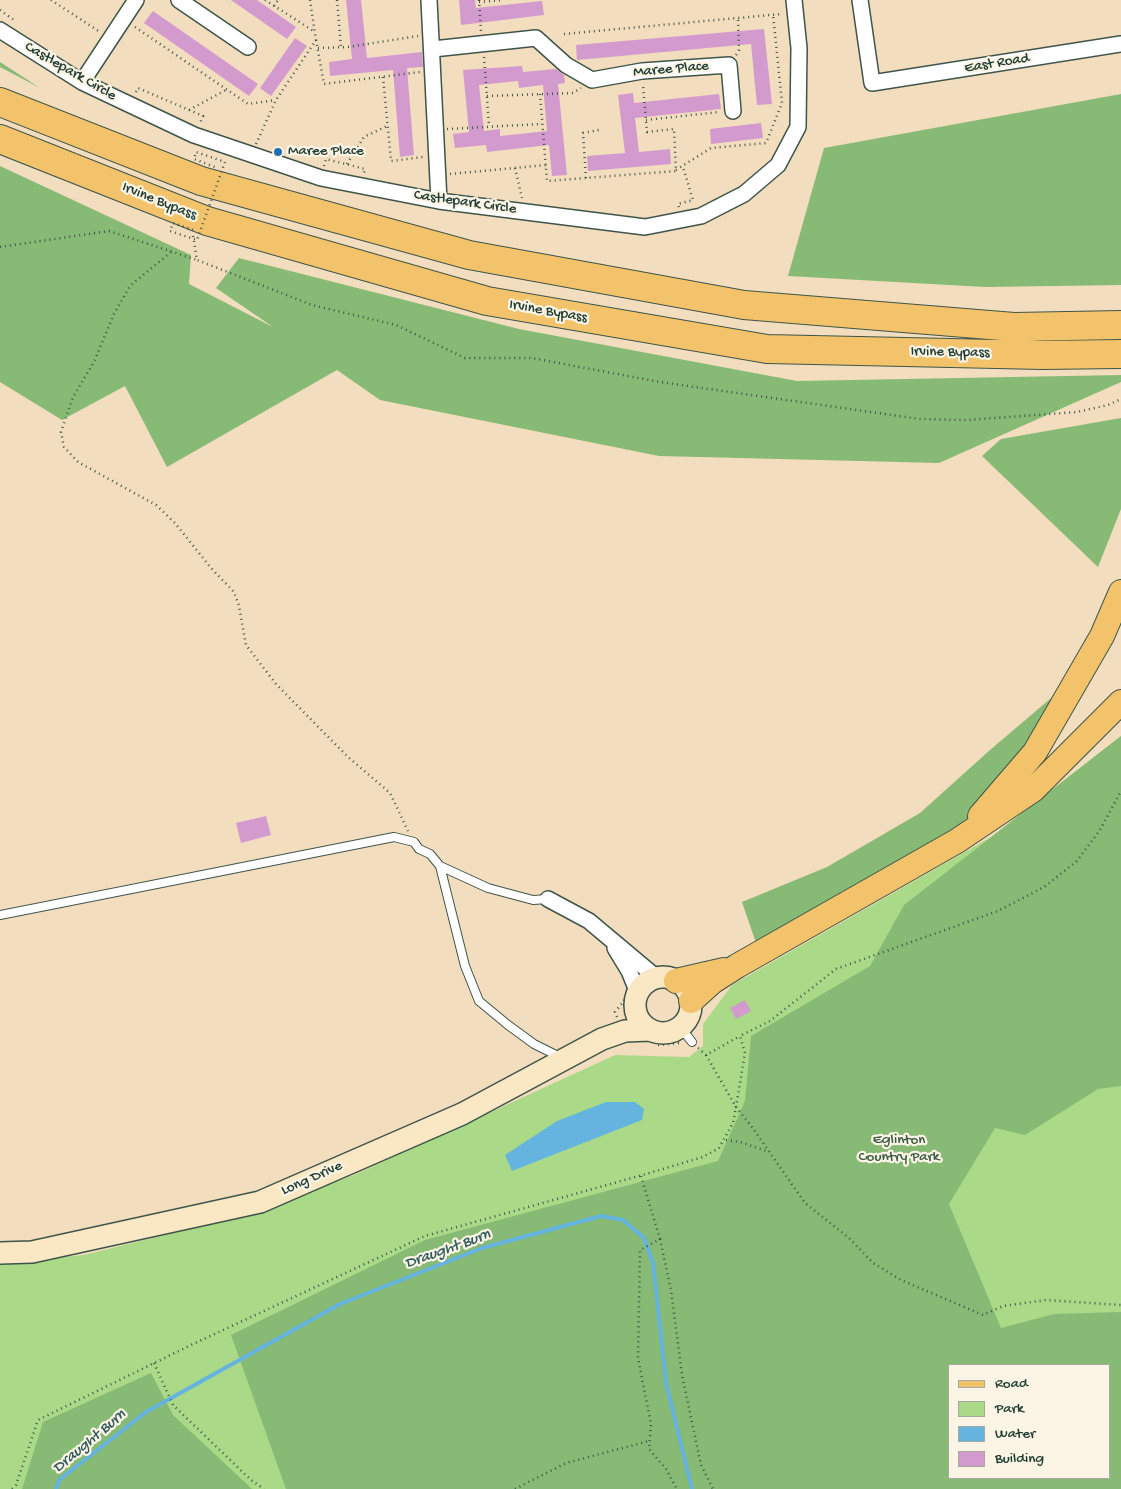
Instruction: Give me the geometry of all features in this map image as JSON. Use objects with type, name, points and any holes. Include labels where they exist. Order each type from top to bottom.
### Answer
[{"type":"highway","name":"Irvine Bypass","points":[[0,102],[200,181],[469,255],[744,305],[1014,327],[1121,325]]},
{"type":"highway","name":"Irvine Bypass","points":[[0,139],[207,221],[487,301],[767,349],[1032,355],[1121,354]]},
{"type":"main road","points":[[957,841],[1036,752],[1102,636],[1121,592]]},
{"type":"main road","points":[[690,1001],[712,982],[737,966],[957,841],[1033,790],[1121,702]]},
{"type":"main road","points":[[666,979],[686,989],[690,1001],[686,1035],[650,1030],[640,1020],[637,1000],[650,981],[737,966]]},
{"type":"main road","name":"Long Drive","points":[[602,1039],[637,1000]]},
{"type":"main road","name":"Long Drive","points":[[0,1253],[32,1252],[260,1202],[462,1114],[602,1039],[625,1031],[650,1030]]},
{"type":"street","points":[[82,82],[136,0]]},
{"type":"street","points":[[179,0],[248,47]]},
{"type":"street","points":[[428,0],[434,70],[439,201]]},
{"type":"street","name":"East Road","points":[[860,0],[872,84],[1121,44]]},
{"type":"street","name":"Castlepark Circle","points":[[0,30],[82,82],[130,106],[194,135],[321,178],[439,201],[645,227],[701,216],[744,194],[778,165],[798,126],[799,48],[795,6]]},
{"type":"street","points":[[432,42],[482,44],[536,38],[566,65],[592,80]]},
{"type":"street","name":"Maree Place","points":[[592,80],[642,71],[729,65],[733,111]]},
{"type":"street","points":[[548,899],[589,921],[611,941],[666,979]]},
{"type":"street","points":[[611,941],[629,971],[637,1000]]},
{"type":"lane","points":[[0,915],[394,838],[414,842],[418,849],[430,854],[440,866],[488,888],[533,900],[548,899]]},
{"type":"lane","points":[[440,866],[465,966],[479,1001],[514,1030],[563,1059]]},
{"type":"path","points":[[51,0],[110,39]]},
{"type":"path","points":[[265,0],[315,32]]},
{"type":"path","points":[[274,6],[278,0]]},
{"type":"path","points":[[310,0],[324,84],[434,70]]},
{"type":"path","points":[[337,0],[341,47]]},
{"type":"path","points":[[489,126],[479,1],[503,0]]},
{"type":"path","points":[[564,34],[773,14],[795,6]]},
{"type":"path","points":[[540,94],[548,181],[676,171],[711,148],[766,143],[782,104],[773,14]]},
{"type":"path","points":[[729,65],[739,50],[738,18]]},
{"type":"path","points":[[123,19],[248,104],[276,100]]},
{"type":"path","points":[[251,155],[276,100],[316,40]]},
{"type":"path","points":[[318,48],[432,42]]},
{"type":"path","points":[[642,71],[647,132],[674,129],[676,171]]},
{"type":"path","points":[[383,77],[391,161],[437,155]]},
{"type":"path","points":[[487,96],[573,93],[592,80]]},
{"type":"path","points":[[130,106],[138,88],[203,116],[194,135]]},
{"type":"path","points":[[189,110],[226,90]]},
{"type":"path","points":[[646,120],[733,111]]},
{"type":"path","points":[[436,130],[542,124]]},
{"type":"path","points":[[347,164],[364,137],[387,126]]},
{"type":"path","points":[[586,178],[583,133],[600,130]]},
{"type":"path","points":[[197,260],[193,230],[173,223],[170,231],[197,240],[225,162],[196,152],[194,159],[215,167]]},
{"type":"path","points":[[438,175],[546,165]]},
{"type":"path","points":[[682,220],[678,204],[693,200],[683,167]]},
{"type":"path","points":[[515,168],[522,198]]},
{"type":"path","points":[[0,247],[109,231],[197,260],[312,305],[396,325],[466,358],[532,358],[660,382],[920,419],[967,420],[1077,412],[1108,405],[1121,399]]},
{"type":"path","points":[[171,252],[130,286],[114,314],[94,362],[73,397],[61,432],[64,447],[78,462],[156,505],[175,523],[211,568],[234,592],[239,606],[246,645],[289,697],[347,756],[390,793],[414,842]]},
{"type":"path","points":[[12,1489],[16,1485],[38,1420],[154,1363],[425,1236],[641,1176],[703,1157],[719,1148],[733,1123],[736,1107],[745,1053],[740,1036],[770,1021],[836,969],[998,911],[1044,887],[1077,861],[1100,830],[1121,791]]},
{"type":"path","points":[[706,1056],[736,1107],[805,1204],[849,1238],[873,1263],[901,1280],[983,1315],[1003,1306],[1046,1300],[1121,1305]]},
{"type":"path","points":[[725,1140],[740,1142],[768,1152]]},
{"type":"path","points":[[641,1176],[660,1239],[671,1290],[686,1393],[701,1465],[713,1489]]},
{"type":"path","points":[[660,1239],[640,1250],[638,1358],[651,1424],[649,1449],[666,1469],[677,1489]]},
{"type":"path","points":[[154,1363],[173,1405],[251,1480],[264,1489]]},
{"type":"path","points":[[515,1489],[566,1463],[649,1441]]},
{"type":"green space","points":[[0,62],[40,88],[0,67]]},
{"type":"green space","points":[[1121,94],[1121,285],[985,287],[788,276],[824,148]]},
{"type":"green space","points":[[0,166],[191,255],[189,284],[273,327],[216,288],[239,258],[519,329],[797,381],[1121,375],[1121,382],[939,463],[659,456],[380,400],[337,370],[167,467],[125,386],[62,420],[0,382]]},
{"type":"green space","points":[[1121,418],[1121,509],[1098,567],[982,456],[1001,439]]},
{"type":"green space","points":[[1057,693],[1062,706],[985,810],[929,857],[756,943],[742,902],[827,867],[920,813]]},
{"type":"green space","name":"Eglinton Country Park","points":[[1121,736],[1121,1489],[0,1489],[0,1262],[84,1255],[241,1216],[354,1175],[615,1055],[689,1057],[703,1046],[703,1024],[732,985],[991,837]]},
{"type":"green space","name":"Eglinton Country Park","points":[[1121,736],[1121,1086],[1098,1089],[1025,1135],[995,1128],[949,1204],[1001,1328],[1054,1314],[1121,1312],[1121,1489],[286,1489],[231,1335],[425,1240],[718,1161],[745,1101],[751,1036],[870,966],[904,905]]},
{"type":"green space","points":[[151,1373],[173,1415],[252,1489],[22,1489],[43,1422]]},
{"type":"water","points":[[606,1102],[635,1102],[644,1109],[642,1120],[512,1171],[505,1155],[557,1121]]},
{"type":"building","points":[[231,0],[257,0],[296,27],[287,39]]},
{"type":"building","points":[[346,0],[361,0],[367,58],[422,52],[423,67],[407,68],[414,155],[400,157],[393,70],[330,76],[329,62],[352,59]]},
{"type":"building","points":[[459,0],[475,0],[476,8],[542,1],[544,15],[461,25]]},
{"type":"building","points":[[153,11],[258,84],[249,96],[144,23]]},
{"type":"building","points":[[764,29],[772,104],[757,105],[751,44],[577,60],[576,45]]},
{"type":"building","points":[[295,38],[307,46],[271,96],[260,88]]},
{"type":"building","points":[[522,66],[523,72],[556,69],[564,75],[565,83],[558,84],[567,175],[552,176],[549,145],[487,152],[486,145],[455,148],[453,134],[469,132],[463,70]],"holes":[[[518,81],[519,88],[543,85],[547,131],[500,136],[500,129],[484,131],[479,85]]]},
{"type":"building","points":[[633,93],[634,103],[719,94],[721,109],[635,118],[639,152],[670,149],[671,164],[588,171],[587,156],[625,153],[618,95]]},
{"type":"building","points":[[761,123],[763,138],[711,144],[710,129]]},
{"type":"building","points":[[266,816],[271,835],[241,843],[236,823]]},
{"type":"building","points":[[745,1000],[751,1011],[736,1019],[730,1008]]},
{"type":"waterway","name":"Draught Burn","points":[[56,1489],[59,1480],[146,1412],[340,1304],[482,1248],[601,1216],[623,1220],[644,1238],[653,1263],[666,1383],[692,1489]]},
{"type":"place","name":"Maree Place","points":[[278,152]]}]
